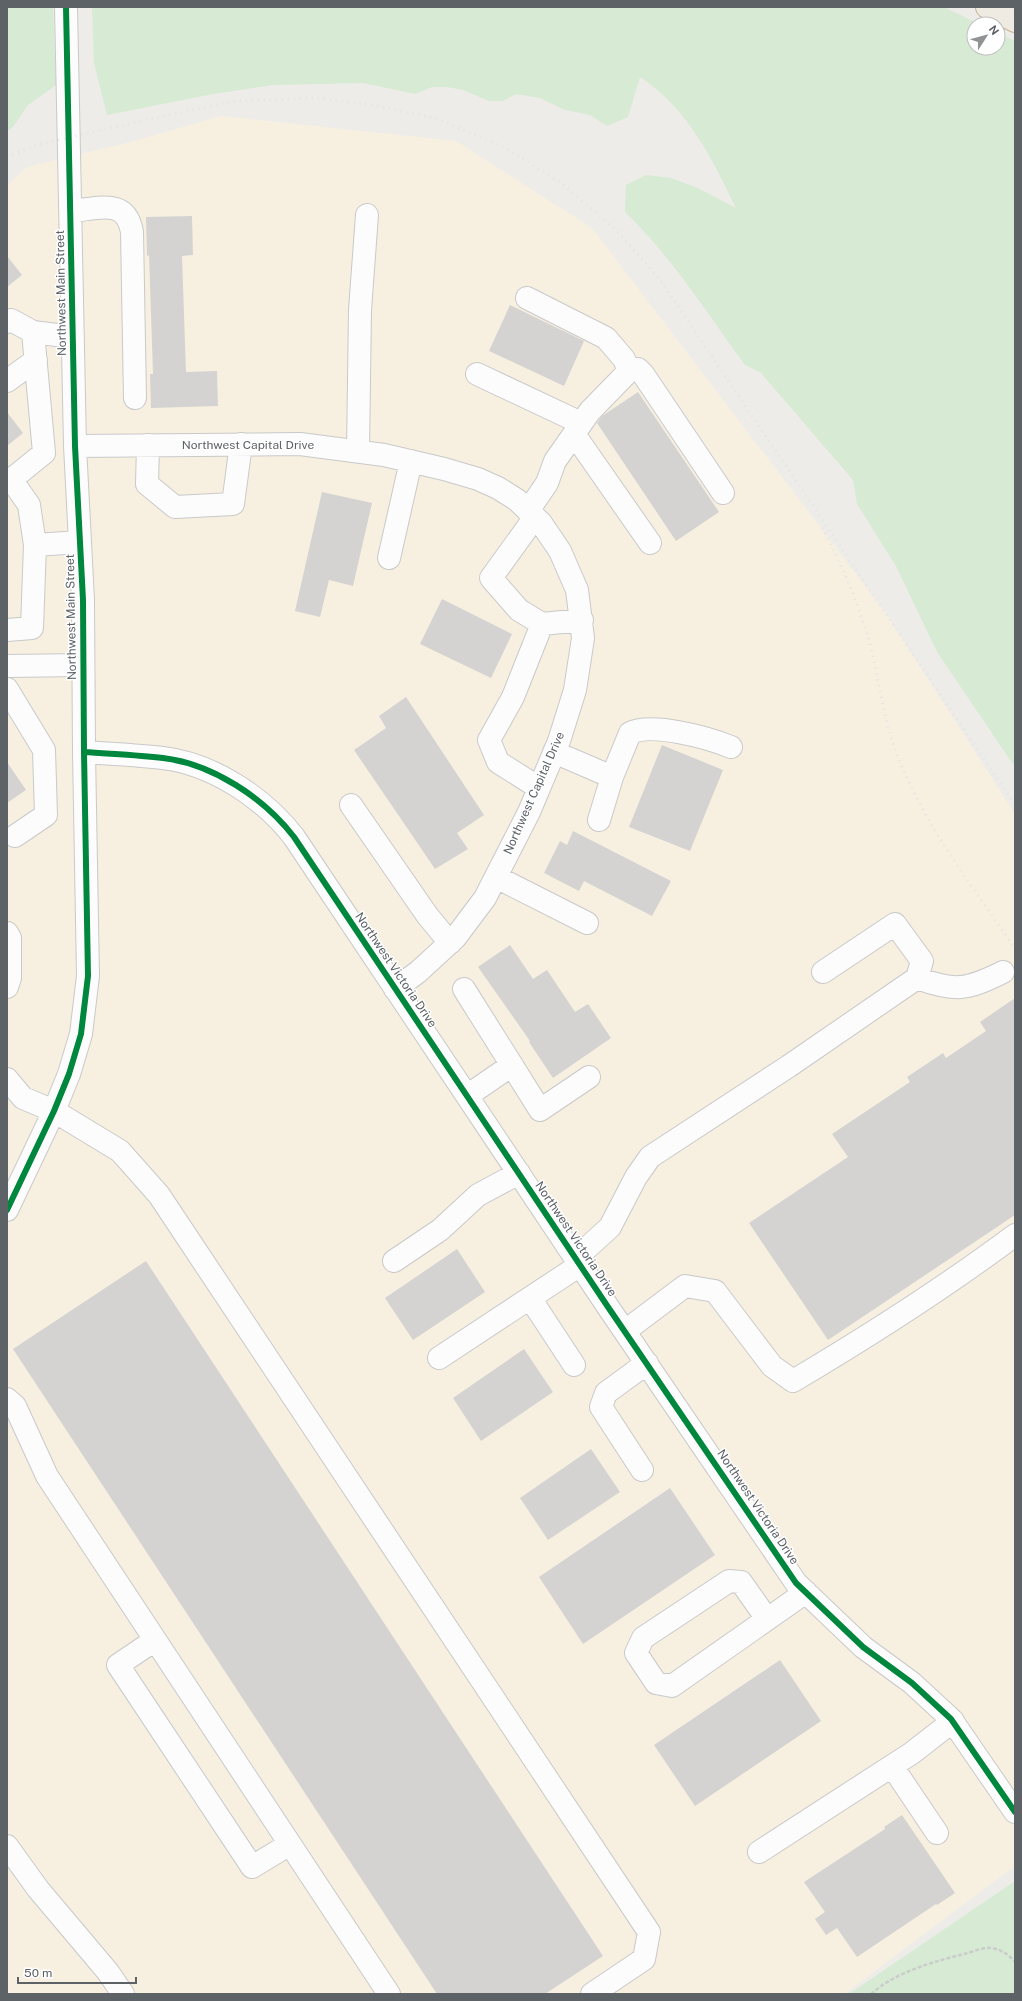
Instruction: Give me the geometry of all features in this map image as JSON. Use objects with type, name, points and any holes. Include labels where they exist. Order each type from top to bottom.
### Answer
[{"type":"highway","points":[[986,7],[1015,21]]},
{"type":"street","name":"Northwest Main Street","points":[[7,1210],[54,1111],[69,1074],[81,1034],[88,976],[83,600],[75,446],[66,7]]},
{"type":"street","points":[[71,211],[113,207],[125,212],[130,220],[132,232],[135,398]]},
{"type":"street","points":[[358,451],[360,310],[368,215]]},
{"type":"street","points":[[527,298],[606,338],[624,359],[629,371]]},
{"type":"street","points":[[7,322],[11,320],[33,332],[73,337]]},
{"type":"street","points":[[7,630],[32,628],[35,545],[29,505],[9,481],[44,453],[33,332]]},
{"type":"street","points":[[7,381],[36,360]]},
{"type":"street","points":[[582,620],[542,624],[519,610],[491,578],[532,514],[547,483],[555,461],[577,428],[590,411],[629,371],[638,369],[643,374],[723,493]]},
{"type":"street","points":[[477,374],[577,428],[650,543]]},
{"type":"street","points":[[148,445],[147,484],[175,507],[233,504],[242,444]]},
{"type":"street","name":"Northwest Capital Drive","points":[[75,446],[306,444],[358,451],[410,461],[478,478],[517,500],[532,514],[551,536],[577,590],[582,620],[582,650],[575,690],[554,752],[539,788],[485,898],[450,944],[418,972],[395,989]]},
{"type":"street","points":[[389,558],[410,461]]},
{"type":"street","points":[[35,545],[80,542]]},
{"type":"street","points":[[539,788],[498,762],[489,740],[513,697],[542,624]]},
{"type":"street","points":[[7,666],[83,665]]},
{"type":"street","points":[[7,688],[44,750],[46,815],[15,836]]},
{"type":"street","points":[[599,820],[612,776],[630,733],[637,729],[650,728],[712,739],[731,747]]},
{"type":"street","name":"Northwest Victoria Drive","points":[[84,752],[164,758],[186,763],[203,769],[235,786],[268,809],[282,821],[578,1262],[796,1583],[863,1647],[912,1683],[953,1721],[1015,1812]]},
{"type":"street","points":[[554,752],[612,776]]},
{"type":"street","points":[[351,805],[427,915],[450,944]]},
{"type":"street","points":[[496,877],[587,923]]},
{"type":"street","points":[[439,1358],[530,1298],[578,1262],[610,1227],[636,1177],[650,1157],[789,1066],[917,978],[922,961],[895,924],[823,972]]},
{"type":"street","points":[[7,933],[10,938],[10,978],[7,987]]},
{"type":"street","points":[[917,978],[938,986],[966,988],[1003,972]]},
{"type":"street","points":[[464,989],[540,1110],[589,1077]]},
{"type":"street","points":[[467,1096],[512,1065]]},
{"type":"street","points":[[7,1079],[23,1098],[54,1111],[120,1151],[159,1195],[649,1932],[644,1960],[592,1994]]},
{"type":"street","points":[[394,1261],[440,1230],[478,1195],[519,1173]]},
{"type":"street","points":[[625,1331],[685,1286],[715,1291],[772,1366],[793,1381],[860,1342],[1015,1235]]},
{"type":"street","points":[[530,1298],[574,1365]]},
{"type":"street","points":[[642,1470],[601,1407],[606,1393],[647,1363]]},
{"type":"street","points":[[7,1399],[15,1406],[47,1476],[389,1994]]},
{"type":"street","points":[[767,1619],[741,1582],[729,1581],[643,1638],[636,1653],[656,1683],[672,1686],[806,1592]]},
{"type":"street","points":[[155,1640],[118,1666],[252,1867],[290,1844]]},
{"type":"street","points":[[759,1852],[892,1766],[953,1721]]},
{"type":"street","points":[[892,1766],[937,1833]]},
{"type":"street","points":[[7,1846],[38,1890],[108,1972],[123,1994]]},
{"type":"path","points":[[871,1994],[892,1980],[911,1971],[938,1961],[974,1951],[992,1948],[1008,1954],[1015,1962]]},
{"type":"shaded area","points":[[221,116],[456,141],[592,228],[885,612],[1015,814],[1015,1866],[844,1994],[7,1994],[7,186],[27,167],[131,142]]},
{"type":"green space","points":[[7,7],[53,7],[56,85],[28,105],[13,127],[7,131]]},
{"type":"green space","points":[[92,7],[944,7],[966,18],[966,56],[1006,56],[1006,37],[1015,41],[1015,767],[937,652],[896,566],[857,504],[853,480],[761,373],[745,365],[674,266],[625,212],[626,185],[646,175],[671,178],[698,188],[736,208],[708,153],[697,136],[672,104],[640,77],[628,117],[607,126],[590,115],[565,110],[540,98],[516,94],[503,101],[489,101],[463,90],[448,87],[432,87],[415,94],[363,83],[273,85],[213,94],[107,115],[94,63]]},
{"type":"green space","points":[[1015,1881],[1015,1994],[849,1994]]},
{"type":"building","points":[[192,216],[193,255],[182,256],[186,372],[217,371],[218,406],[151,408],[150,374],[153,374],[149,255],[147,256],[146,217]]},
{"type":"building","points":[[7,256],[22,275],[7,287]]},
{"type":"building","points":[[510,305],[584,341],[564,386],[489,351]]},
{"type":"building","points":[[638,392],[719,512],[676,541],[597,423],[602,416]]},
{"type":"building","points":[[7,412],[23,433],[7,446]]},
{"type":"building","points":[[322,492],[372,503],[353,586],[329,580],[320,617],[295,611]]},
{"type":"building","points":[[442,599],[512,634],[491,678],[420,644]]},
{"type":"building","points":[[406,697],[484,815],[457,833],[468,849],[435,869],[354,750],[386,728],[379,716]]},
{"type":"building","points":[[662,745],[723,770],[690,851],[629,827]]},
{"type":"building","points":[[7,762],[26,790],[7,803]]},
{"type":"building","points":[[573,831],[671,881],[652,916],[584,881],[579,891],[544,873],[560,841],[567,845]]},
{"type":"building","points":[[510,945],[533,979],[547,970],[575,1012],[588,1004],[611,1038],[553,1078],[529,1042],[530,1041],[478,967]]},
{"type":"building","points":[[1015,998],[1015,1215],[828,1340],[749,1223],[848,1157],[832,1134],[910,1082],[907,1077],[943,1053],[946,1058],[986,1031],[980,1022]]},
{"type":"building","points":[[457,1249],[485,1292],[413,1340],[385,1298]]},
{"type":"building","points":[[146,1261],[603,1956],[545,1994],[437,1994],[13,1349]]},
{"type":"building","points":[[524,1349],[553,1392],[481,1441],[453,1398]]},
{"type":"building","points":[[591,1449],[620,1492],[548,1540],[520,1498]]},
{"type":"building","points":[[670,1488],[715,1555],[583,1644],[539,1577]]},
{"type":"building","points":[[780,1660],[821,1721],[695,1806],[654,1745]]},
{"type":"building","points":[[902,1815],[955,1893],[857,1957],[837,1928],[826,1935],[815,1919],[825,1912],[804,1882],[885,1829],[884,1827]]},
{"type":"railway","points":[[7,157],[37,145],[236,101],[316,98],[371,105],[435,118],[504,147],[560,182],[617,231],[661,281],[1015,805]]},
{"type":"railway","points":[[822,528],[842,569],[864,625],[869,640],[889,730],[904,771],[931,824],[947,850],[1015,949]]},
{"type":"cycle path","points":[[7,1210],[54,1111],[69,1074],[81,1034],[88,976],[83,600],[75,446],[66,7]]},
{"type":"cycle path","points":[[84,752],[163,758],[200,767],[219,775],[253,796],[282,823],[294,837],[608,1307],[796,1583],[863,1647],[912,1683],[951,1719],[1015,1812]]}]
